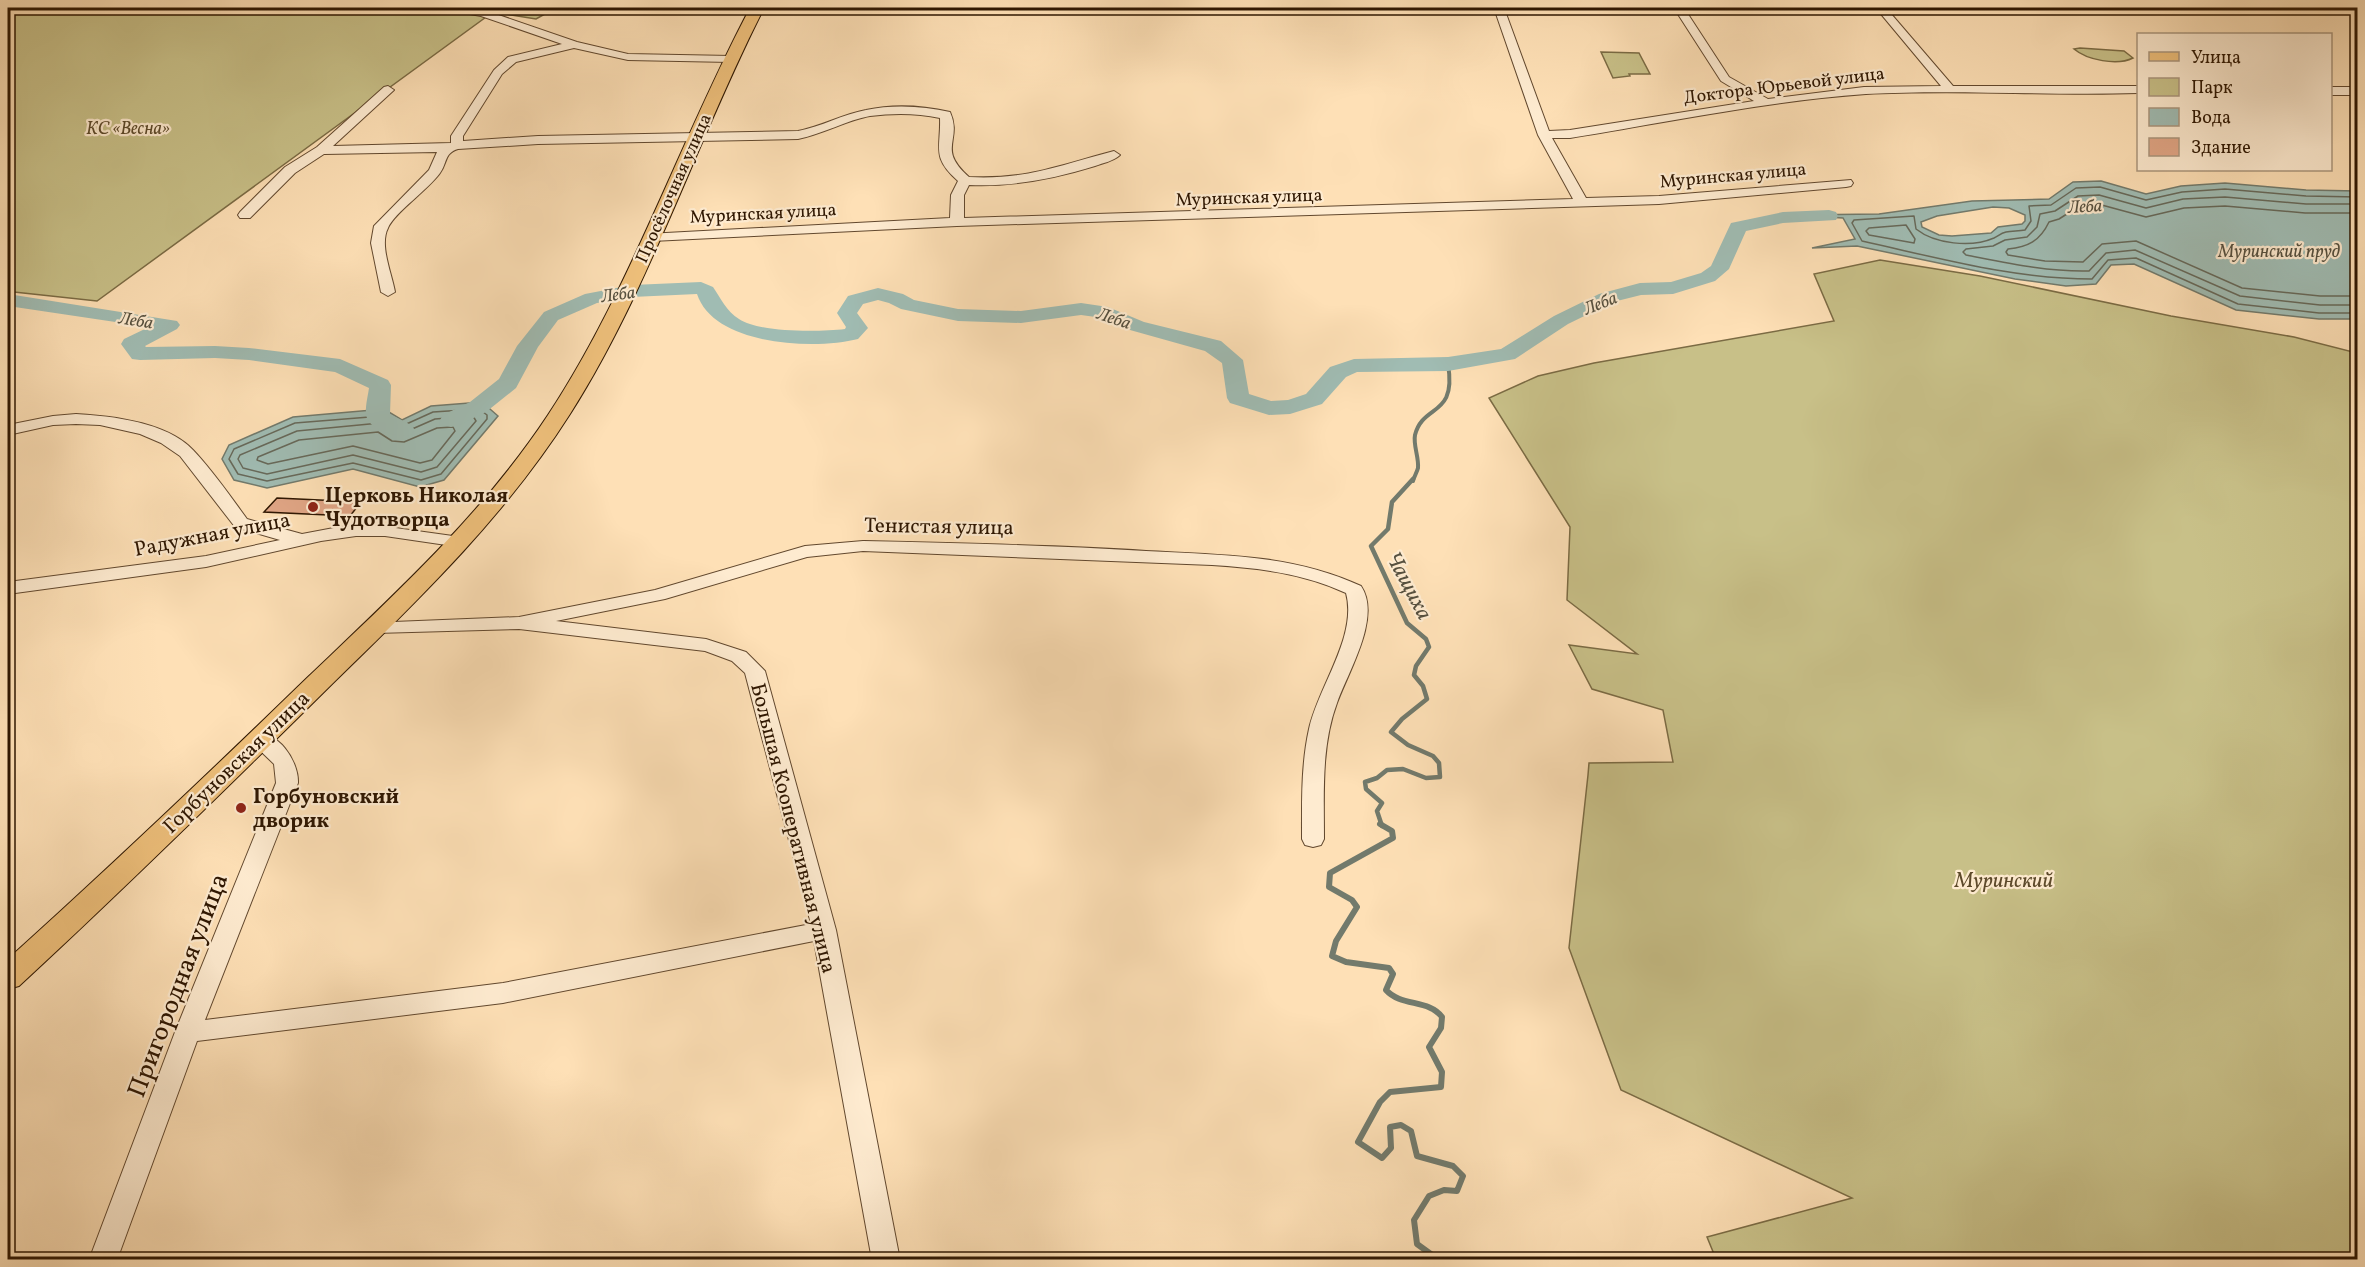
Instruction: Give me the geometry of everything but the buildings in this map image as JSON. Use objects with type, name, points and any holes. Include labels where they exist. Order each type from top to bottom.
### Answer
[{"type":"main road","name":"Просёлочная улица","points":[[460,542],[536,449],[589,366],[652,237],[694,138],[757,8]]},
{"type":"main road","name":"Горбуновская улица","points":[[8,977],[93,900],[260,740],[460,542]]},
{"type":"street","points":[[453,8],[483,13],[574,45],[628,57],[731,59]]},
{"type":"street","points":[[1500,8],[1544,135],[1582,203]]},
{"type":"street","points":[[1679,8],[1725,79],[1766,103]]},
{"type":"street","points":[[1881,8],[1950,89]]},
{"type":"street","points":[[388,292],[378,243],[381,226],[435,171],[440,156],[452,146],[498,72],[512,59],[574,45]]},
{"type":"street","points":[[245,215],[290,170],[321,150],[388,90]]},
{"type":"street","name":"Доктора Юрьевой улица","points":[[1544,135],[1570,134],[1766,103],[1864,91],[2137,90]]},
{"type":"street","points":[[2332,91],[2358,91]]},
{"type":"street","points":[[321,150],[452,146],[538,140],[798,135],[818,131],[867,112],[890,110],[939,112],[948,118],[944,154],[953,170],[965,181],[1033,179],[1114,155]]},
{"type":"street","points":[[957,222],[956,199],[965,181]]},
{"type":"street","name":"Муринская улица","points":[[652,237],[957,222],[1119,219],[1659,200],[1846,183]]},
{"type":"street","points":[[8,430],[54,421],[91,420],[116,421],[139,427],[175,443],[186,452],[241,523],[252,528],[304,540]]},
{"type":"street","name":"Радужная улица","points":[[8,588],[165,568],[237,556],[354,531],[374,530],[460,542]]},
{"type":"street","name":"Тенистая улица","points":[[519,623],[658,595],[805,552],[863,546],[1083,553],[1291,567],[1324,576],[1354,590],[1357,597],[1353,636],[1330,692],[1318,738],[1314,768],[1312,839]]},
{"type":"street","name":"Большая Кооперативная улица","points":[[376,627],[519,623],[706,645],[732,652],[746,661],[755,671],[824,930],[886,1260]]},
{"type":"street","name":"Пригородная улица","points":[[103,1260],[188,1032],[287,783],[288,771],[284,759],[260,740]]},
{"type":"street","points":[[188,1032],[502,993],[824,930]]},
{"type":"green space","name":"КС «Весна»","points":[[8,8],[556,8],[536,19],[493,12],[97,301],[14,292],[8,288]]},
{"type":"green space","points":[[2074,49],[2124,51],[2133,58],[2119,62],[2102,61]]},
{"type":"green space","points":[[1601,52],[1639,53],[1650,74],[1629,74],[1630,76],[1613,78]]},
{"type":"green space","name":"Муринский","points":[[1880,260],[1980,276],[2171,316],[2294,337],[2357,353],[2357,1259],[1716,1259],[1707,1237],[1852,1198],[1621,1090],[1569,948],[1589,763],[1673,762],[1663,710],[1592,689],[1569,645],[1637,654],[1567,600],[1570,527],[1489,398],[1538,376],[1594,363],[1834,321],[1814,274]]},
{"type":"water","name":"Муринский пруд","points":[[2101,181],[2146,194],[2181,186],[2225,183],[2306,190],[2357,191],[2357,319],[2319,319],[2236,310],[2134,264],[2111,265],[2096,284],[2066,286],[2015,279],[1857,246],[1812,248],[1855,239],[1843,218],[1794,215],[1879,214],[1972,201],[2049,199],[2073,182]],"holes":[[[1993,207],[2009,208],[2025,215],[2025,221],[2022,224],[1998,227],[1991,233],[1939,235],[1922,227],[1921,222],[1937,216]]]},
{"type":"water","points":[[482,402],[498,416],[444,480],[420,487],[353,469],[267,488],[234,480],[222,459],[229,445],[293,417],[384,409],[402,420],[431,406]]},
{"type":"waterway","name":"Леба","points":[[451,420],[478,407],[508,383],[528,346],[551,316],[592,298],[632,291],[701,288],[706,291],[708,298],[731,323],[754,332],[819,338],[851,335],[857,328],[847,313],[855,300],[878,294],[896,298],[908,305],[958,315],[1021,317],[1081,309],[1108,313],[1137,326],[1213,346],[1232,360],[1238,398],[1269,408],[1290,407],[1314,399],[1338,372],[1354,366],[1448,364],[1507,354],[1561,320],[1606,298],[1640,289],[1673,288],[1708,277],[1719,269],[1738,227],[1783,217],[1829,216]]},
{"type":"waterway","name":"Леба","points":[[8,300],[170,325],[132,344],[140,354],[215,352],[249,354],[340,366],[380,385],[378,417],[399,430],[403,430]]},
{"type":"waterway","name":"Чащиха","points":[[1413,481],[1418,468],[1415,435],[1425,418],[1444,402],[1448,393],[1448,364]]},
{"type":"waterway","name":"Чащиха","points":[[1382,825],[1377,811],[1382,803],[1366,789],[1365,782],[1377,778],[1387,770],[1403,769],[1426,778],[1440,777],[1439,763],[1433,756],[1408,745],[1391,732],[1402,719],[1427,699],[1423,686],[1414,675],[1416,666],[1429,647],[1426,639],[1407,623],[1371,546],[1388,529],[1392,502],[1413,479]]},
{"type":"waterway","name":"Чащиха","points":[[1382,825],[1392,831],[1393,838],[1330,873],[1329,887],[1352,900],[1357,907],[1336,941],[1332,956],[1346,962],[1389,968],[1393,974],[1386,990],[1399,999],[1430,1008],[1442,1017],[1441,1028],[1429,1047],[1442,1072],[1441,1087],[1390,1092],[1380,1102],[1358,1142],[1382,1158],[1391,1148],[1390,1127],[1401,1125],[1411,1131],[1417,1156],[1453,1166],[1463,1176],[1457,1191],[1444,1190],[1429,1196],[1414,1220],[1417,1244],[1439,1260]]},
{"type":"place","name":"Церковь Николая Чудотворца","points":[[313,507]]},
{"type":"place","name":"Горбуновский дворик","points":[[241,808]]}]
